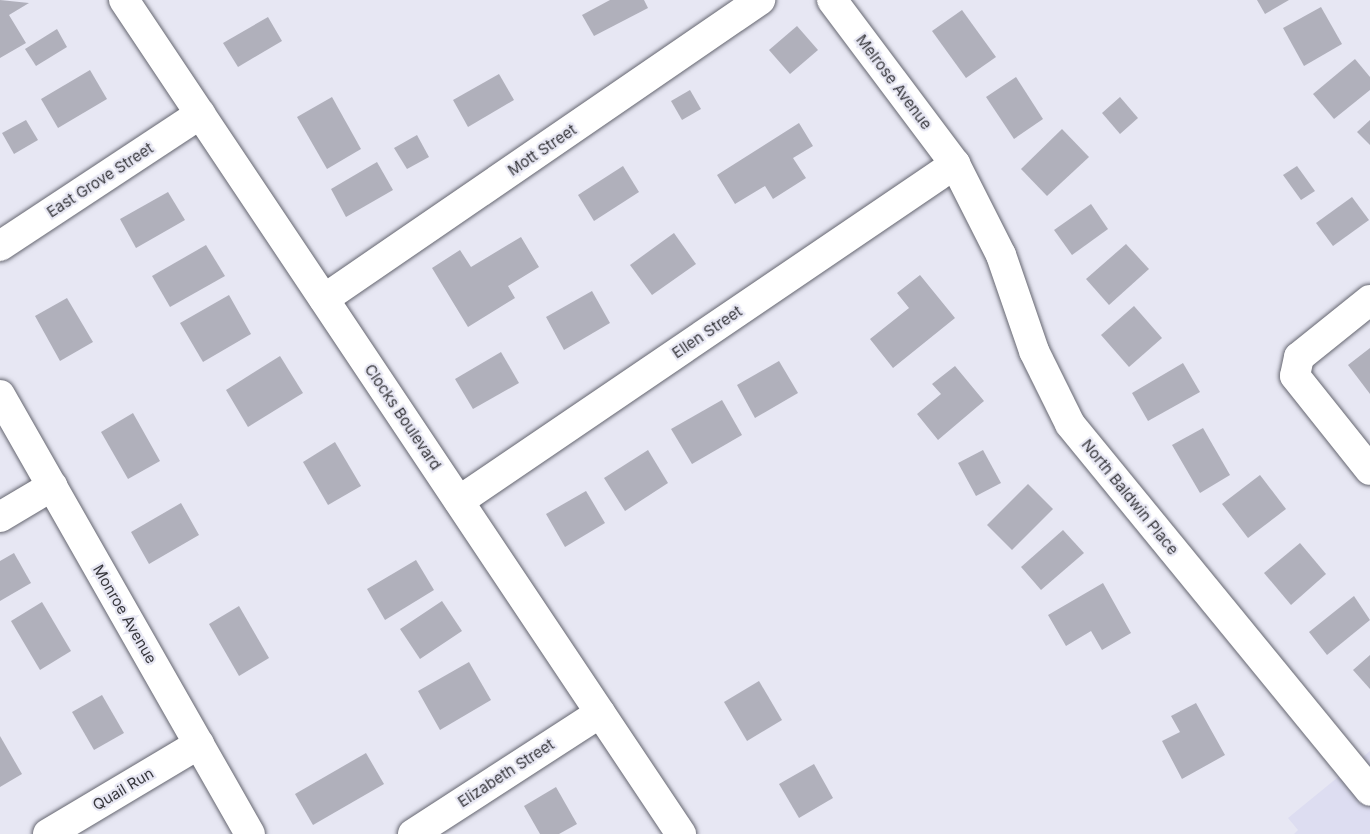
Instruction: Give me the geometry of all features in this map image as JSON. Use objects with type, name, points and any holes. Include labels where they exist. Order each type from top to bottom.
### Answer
[{"type":"street","name":"Clocks Boulevard","points":[[124,0],[681,834]]},
{"type":"street","name":"Mott Street","points":[[324,299],[760,0]]},
{"type":"street","name":"Melrose Avenue","points":[[832,0],[955,164]]},
{"type":"street","name":"East Grove Street","points":[[0,246],[200,114]]},
{"type":"street","name":"Ellen Street","points":[[459,501],[955,164]]},
{"type":"street","name":"North Baldwin Place","points":[[955,164],[1001,255],[1034,351],[1070,424],[1370,791]]},
{"type":"street","points":[[1370,300],[1297,366],[1370,470]]},
{"type":"street","name":"Monroe Avenue","points":[[0,395],[250,834]]},
{"type":"street","points":[[0,517],[52,486]]},
{"type":"street","name":"Elizabeth Street","points":[[413,834],[600,713]]},
{"type":"street","name":"Quail Run","points":[[48,834],[199,744]]},
{"type":"shaded area","points":[[1370,751],[1370,834],[1294,834],[1298,830],[1288,818]]},
{"type":"building","points":[[0,0],[29,3],[9,15],[26,43],[0,58]]},
{"type":"building","points":[[610,0],[644,0],[648,8],[594,36],[582,15]]},
{"type":"building","points":[[1257,0],[1289,0],[1265,14]]},
{"type":"building","points":[[1321,7],[1342,44],[1304,66],[1283,28]]},
{"type":"building","points":[[962,10],[996,57],[966,78],[932,31]]},
{"type":"building","points":[[268,17],[282,41],[238,67],[223,43]]},
{"type":"building","points":[[797,26],[818,50],[790,74],[769,50]]},
{"type":"building","points":[[57,29],[67,47],[36,66],[25,49]]},
{"type":"building","points":[[1355,59],[1370,77],[1370,90],[1334,119],[1313,94]]},
{"type":"building","points":[[90,70],[107,99],[58,128],[41,99]]},
{"type":"building","points":[[499,74],[514,100],[468,127],[453,100]]},
{"type":"building","points":[[1016,77],[1043,119],[1014,139],[986,97]]},
{"type":"building","points":[[690,90],[701,109],[682,120],[671,101]]},
{"type":"building","points":[[332,97],[361,149],[327,169],[297,117]]},
{"type":"building","points":[[1120,97],[1138,118],[1120,134],[1102,113]]},
{"type":"building","points":[[26,120],[38,140],[14,154],[2,133]]},
{"type":"building","points":[[1370,120],[1370,145],[1357,132]]},
{"type":"building","points":[[799,123],[813,146],[793,158],[806,178],[773,199],[765,186],[735,204],[717,175]]},
{"type":"building","points":[[1062,129],[1089,157],[1047,196],[1021,169]]},
{"type":"building","points":[[417,135],[429,157],[407,169],[394,148]]},
{"type":"building","points":[[377,162],[393,190],[346,217],[331,189]]},
{"type":"building","points":[[623,166],[639,192],[594,221],[578,195]]},
{"type":"building","points":[[1297,166],[1315,191],[1301,200],[1283,175]]},
{"type":"building","points":[[168,192],[185,220],[136,248],[120,219]]},
{"type":"building","points":[[1352,197],[1369,220],[1333,246],[1316,223]]},
{"type":"building","points":[[1091,204],[1108,229],[1072,255],[1054,230]]},
{"type":"building","points":[[674,233],[696,264],[652,295],[630,265]]},
{"type":"building","points":[[521,237],[539,267],[508,286],[515,298],[468,327],[432,268],[460,250],[471,267]]},
{"type":"building","points":[[1126,244],[1149,269],[1109,305],[1086,279]]},
{"type":"building","points":[[206,245],[225,276],[170,307],[152,276]]},
{"type":"building","points":[[920,275],[955,318],[893,368],[870,339],[909,308],[897,293]]},
{"type":"building","points":[[592,291],[610,323],[564,350],[546,317]]},
{"type":"building","points":[[229,295],[251,334],[203,362],[180,323]]},
{"type":"building","points":[[67,298],[93,342],[60,361],[35,316]]},
{"type":"building","points":[[1134,306],[1162,338],[1129,367],[1101,335]]},
{"type":"building","points":[[1370,348],[1370,394],[1348,365]]},
{"type":"building","points":[[501,352],[519,383],[473,409],[455,379]]},
{"type":"building","points":[[280,356],[303,393],[248,427],[226,390]]},
{"type":"building","points":[[779,361],[798,393],[755,418],[737,385]]},
{"type":"building","points":[[1183,363],[1200,392],[1148,421],[1132,393]]},
{"type":"building","points":[[955,366],[984,401],[938,440],[917,414],[941,394],[932,384]]},
{"type":"building","points":[[722,400],[742,435],[692,464],[671,429]]},
{"type":"building","points":[[133,413],[160,461],[128,479],[101,432]]},
{"type":"building","points":[[1203,428],[1230,475],[1200,493],[1172,445]]},
{"type":"building","points":[[335,442],[361,486],[328,505],[303,462]]},
{"type":"building","points":[[648,450],[668,483],[625,511],[604,478]]},
{"type":"building","points":[[983,450],[1001,483],[976,496],[958,463]]},
{"type":"building","points":[[1260,475],[1286,509],[1248,538],[1222,504]]},
{"type":"building","points":[[1028,484],[1053,509],[1012,550],[987,525]]},
{"type":"building","points":[[586,491],[605,523],[565,547],[546,514]]},
{"type":"building","points":[[181,503],[199,535],[149,564],[131,532]]},
{"type":"building","points":[[1063,530],[1084,553],[1041,590],[1021,567]]},
{"type":"building","points":[[1300,543],[1326,574],[1291,605],[1264,573]]},
{"type":"building","points":[[14,553],[31,583],[0,601],[0,561]]},
{"type":"building","points":[[416,560],[434,590],[385,620],[367,589]]},
{"type":"building","points":[[1103,583],[1131,633],[1102,650],[1091,631],[1066,646],[1048,615]]},
{"type":"building","points":[[1354,596],[1370,620],[1327,655],[1309,632]]},
{"type":"building","points":[[442,601],[462,631],[420,659],[400,629]]},
{"type":"building","points":[[42,602],[71,651],[40,670],[11,621]]},
{"type":"building","points":[[239,606],[269,658],[239,676],[209,624]]},
{"type":"building","points":[[1370,655],[1370,689],[1353,670]]},
{"type":"building","points":[[469,662],[491,700],[440,730],[418,691]]},
{"type":"building","points":[[759,681],[782,720],[747,741],[724,702]]},
{"type":"building","points":[[102,695],[124,733],[94,750],[72,712]]},
{"type":"building","points":[[1196,703],[1225,755],[1182,779],[1162,741],[1180,732],[1171,716]]},
{"type":"building","points":[[0,736],[22,774],[0,787]]},
{"type":"building","points":[[366,753],[384,784],[313,825],[295,794]]},
{"type":"building","points":[[814,764],[833,798],[799,818],[779,784]]},
{"type":"building","points":[[556,787],[577,824],[559,834],[540,834],[524,806]]}]
